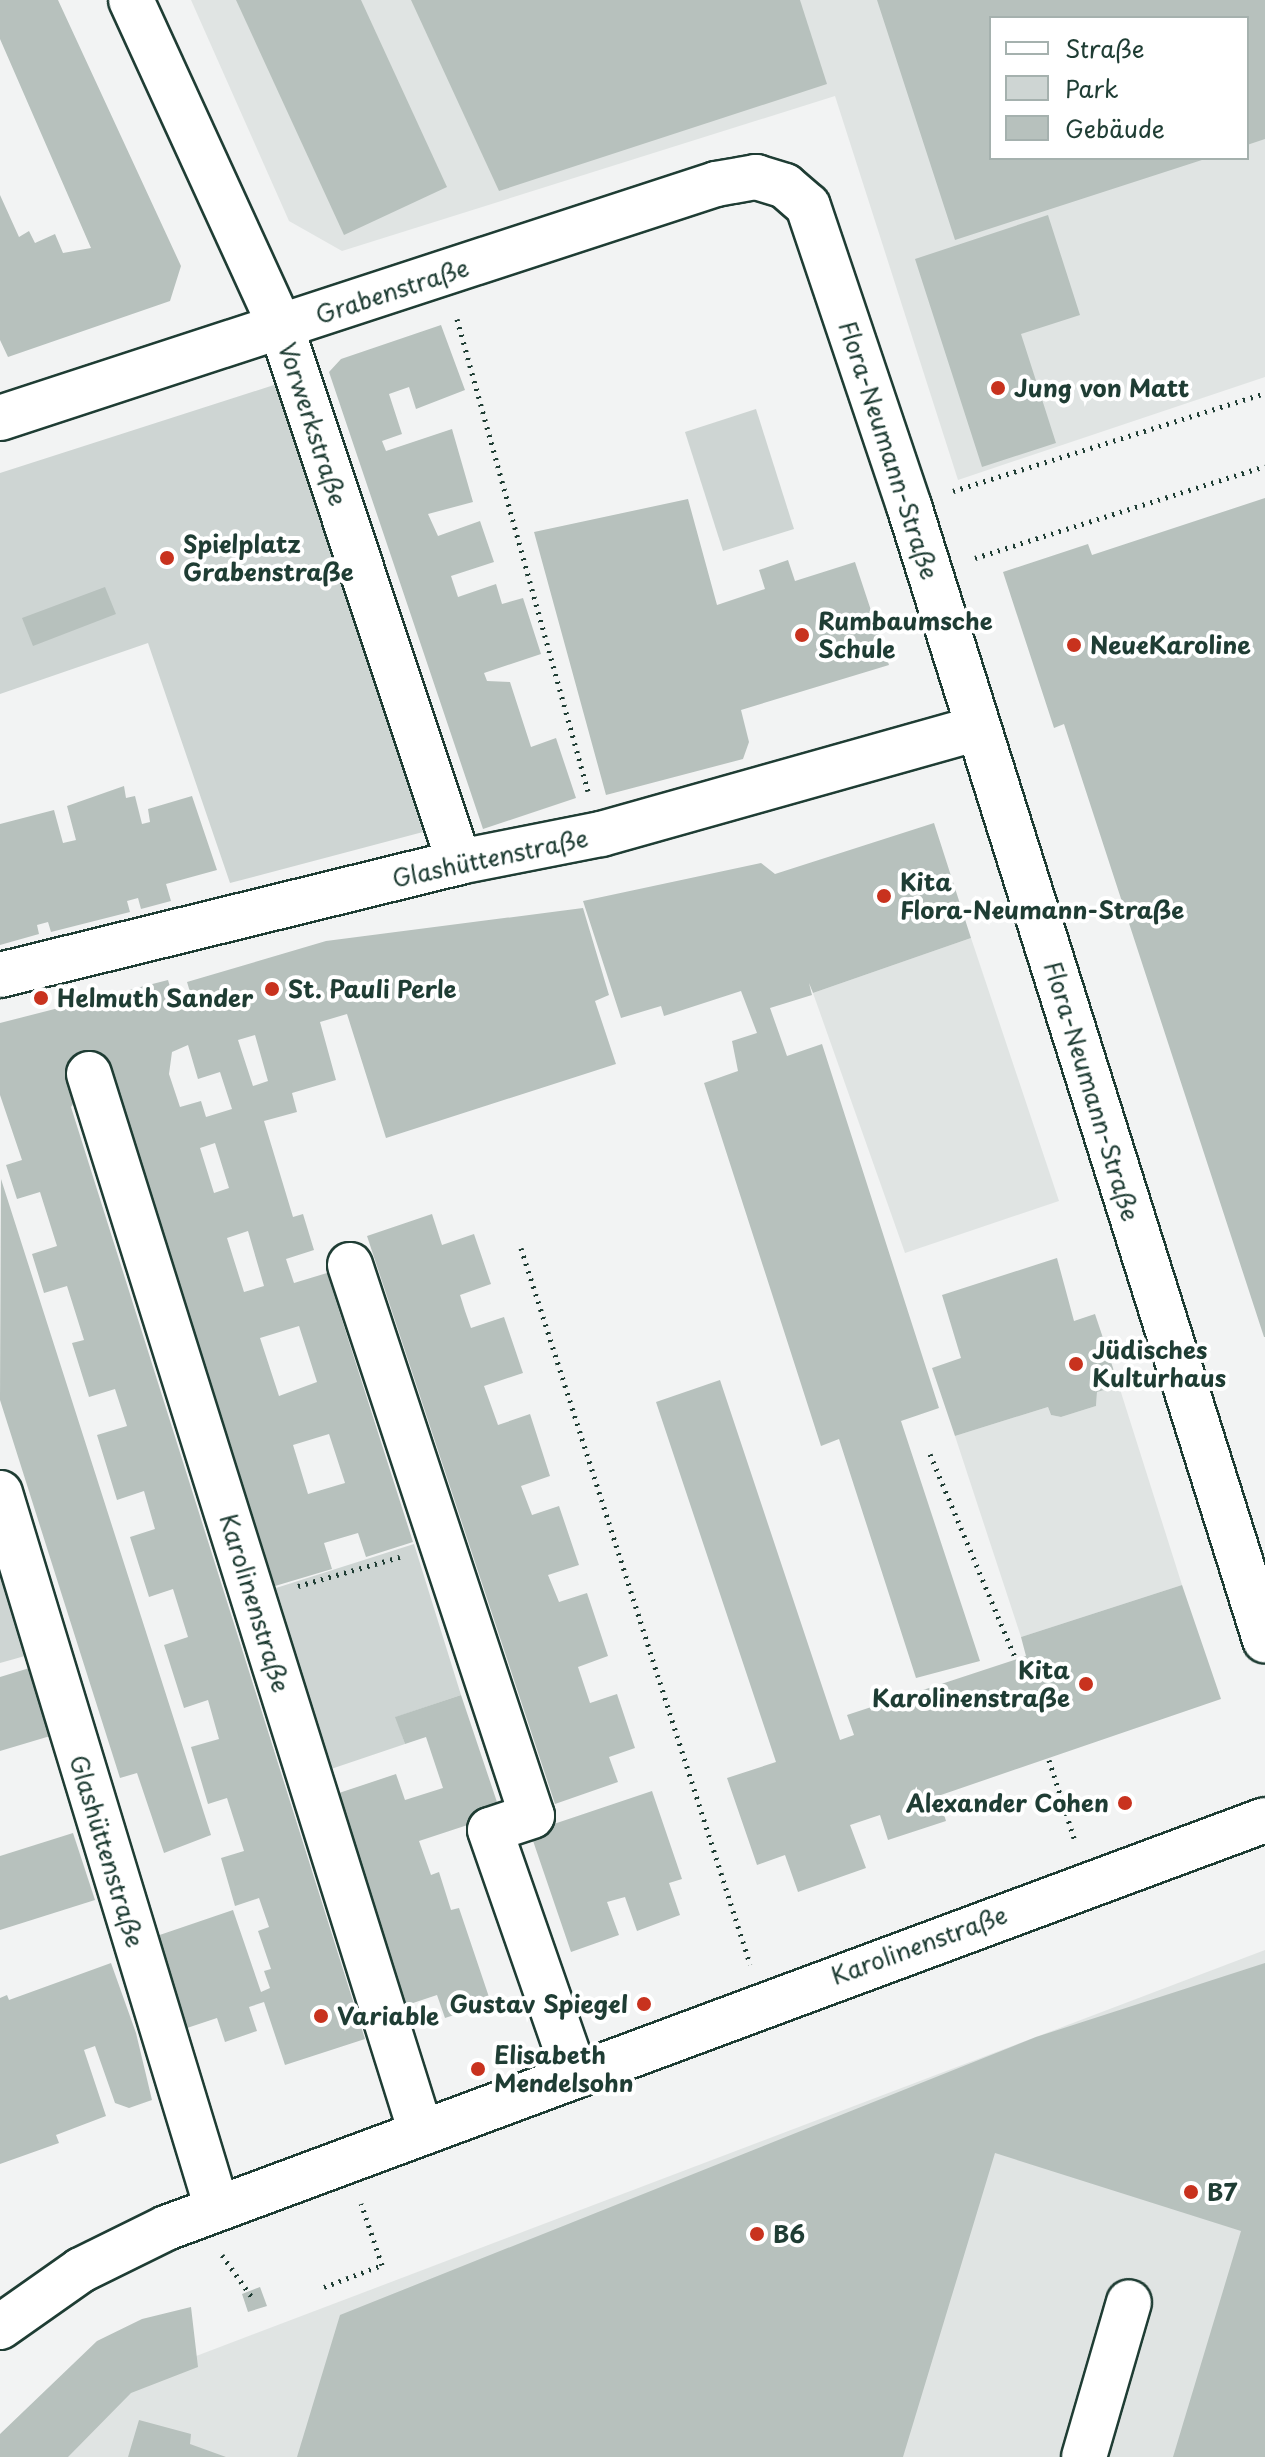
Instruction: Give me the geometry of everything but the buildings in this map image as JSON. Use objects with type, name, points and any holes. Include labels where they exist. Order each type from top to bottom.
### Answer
[{"type":"street","name":"Vorwerkstraße","points":[[131,0],[281,327],[459,862]]},
{"type":"street","name":"Grabenstraße","points":[[0,418],[716,184],[756,177],[785,186]]},
{"type":"street","name":"Flora-Neumann-Straße","points":[[785,186],[808,206],[817,228],[909,506],[1265,1640]]},
{"type":"street","name":"Glashüttenstraße","points":[[0,975],[459,862],[601,834],[977,728]]},
{"type":"street","name":"Karolinenstraße","points":[[89,1074],[421,2132]]},
{"type":"street","points":[[350,1265],[532,1816],[490,1830],[575,2074]]},
{"type":"street","name":"Glashüttenstraße","points":[[0,1493],[217,2208]]},
{"type":"street","name":"Karolinenstraße","points":[[0,2327],[114,2252],[217,2208],[763,2003],[1265,1820]]},
{"type":"street","points":[[1084,2457],[1129,2302]]},
{"type":"path","points":[[445,274],[601,834]]},
{"type":"path","points":[[909,506],[1265,393]]},
{"type":"path","points":[[928,571],[1265,466]]},
{"type":"path","points":[[521,1248],[763,2003]]},
{"type":"path","points":[[930,1454],[1016,1660]]},
{"type":"path","points":[[252,1596],[443,1544]]},
{"type":"path","points":[[1049,1760],[1088,1884]]},
{"type":"path","points":[[324,2287],[382,2265],[346,2160]]},
{"type":"shaded area","points":[[191,0],[1265,0],[1265,377],[958,480],[835,96],[342,251],[289,221]]},
{"type":"shaded area","points":[[971,938],[1059,1201],[905,1253],[813,993]]},
{"type":"shaded area","points":[[1119,1386],[1182,1585],[1021,1637],[955,1436],[1048,1407],[1051,1415],[1061,1417],[1096,1406],[1097,1392]]},
{"type":"shaded area","points":[[1265,1950],[1265,2457],[36,2457],[120,2385]]},
{"type":"green space","name":"Spielplatz Grabenstraße","points":[[277,384],[423,832],[230,883],[148,643],[0,694],[0,473]]},
{"type":"green space","points":[[756,409],[794,529],[723,551],[685,432]]},
{"type":"green space","points":[[414,1544],[461,1695],[396,1717],[405,1744],[331,1769],[276,1588]]},
{"type":"green space","points":[[0,1549],[32,1654],[0,1663]]},
{"type":"place","name":"Jung von Matt","points":[[998,388]]},
{"type":"place","name":"Spielplatz Grabenstraße","points":[[167,558]]},
{"type":"place","name":"Rumbaumsche Schule","points":[[802,635]]},
{"type":"place","name":"NeueKaroline","points":[[1074,645]]},
{"type":"place","name":"Kita Flora-Neumann-Straße","points":[[884,896]]},
{"type":"place","name":"St. Pauli Perle","points":[[272,989]]},
{"type":"place","name":"Helmuth Sander","points":[[41,998]]},
{"type":"place","name":"Jüdisches Kulturhaus","points":[[1076,1364]]},
{"type":"place","name":"Kita Karolinenstraße","points":[[1086,1684]]},
{"type":"place","name":"Alexander Cohen","points":[[1125,1803]]},
{"type":"place","name":"Gustav Spiegel","points":[[644,2004]]},
{"type":"place","name":"Variable","points":[[321,2016]]},
{"type":"place","name":"Elisabeth Mendelsohn","points":[[478,2069]]},
{"type":"place","name":"B7","points":[[1191,2192]]},
{"type":"place","name":"B6","points":[[757,2234]]}]
